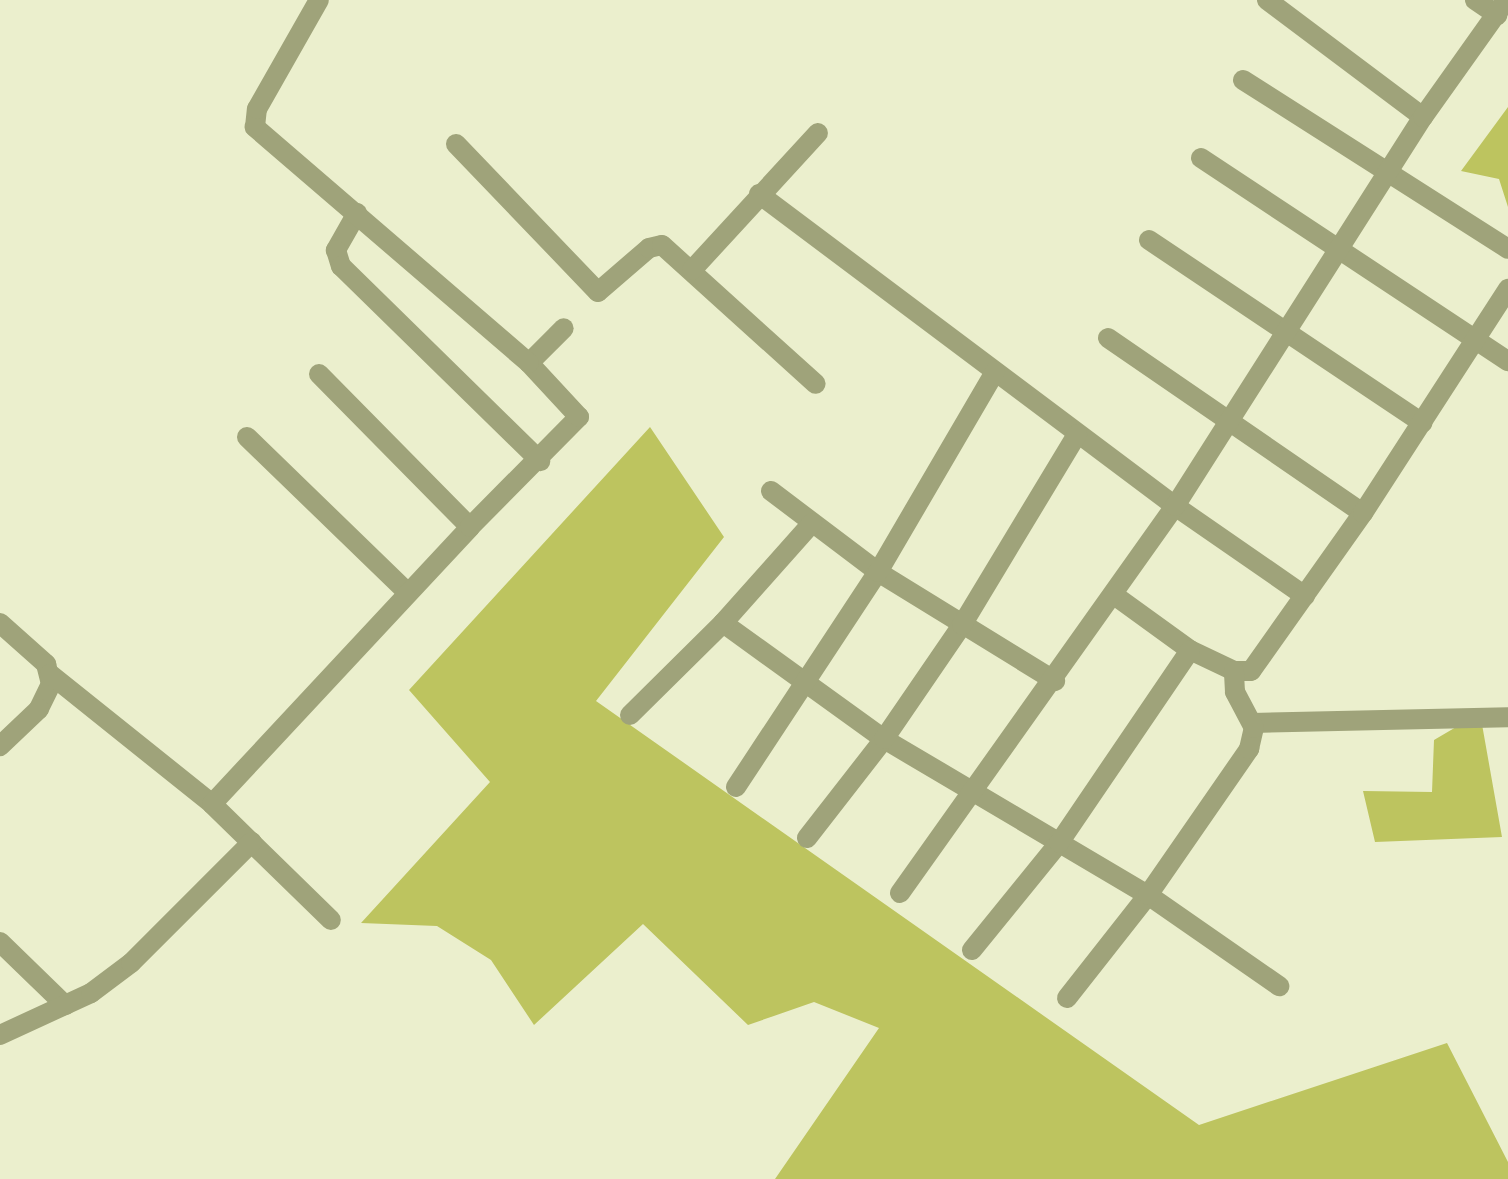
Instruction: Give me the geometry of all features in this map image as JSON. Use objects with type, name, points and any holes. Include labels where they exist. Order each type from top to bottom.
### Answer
[{"type":"street","points":[[212,804],[470,527],[540,461],[579,417],[529,363],[255,127],[257,109],[319,0]]},
{"type":"street","points":[[1267,0],[1423,117]]},
{"type":"street","points":[[900,893],[1055,681],[1175,506],[1423,117],[1502,7],[1475,0]]},
{"type":"street","points":[[1243,80],[1508,249]]},
{"type":"street","points":[[692,270],[818,133]]},
{"type":"street","points":[[456,144],[598,292],[656,245],[669,249],[816,384]]},
{"type":"street","points":[[1201,158],[1342,247],[1508,361]]},
{"type":"street","points":[[759,194],[1077,434],[1305,596]]},
{"type":"street","points":[[357,213],[336,250],[341,266],[540,461]]},
{"type":"street","points":[[1149,240],[1422,423]]},
{"type":"street","points":[[1114,595],[1190,650],[1243,674],[1257,665],[1363,513],[1508,289]]},
{"type":"street","points":[[529,363],[564,328]]},
{"type":"street","points":[[1108,338],[1363,513]]},
{"type":"street","points":[[736,787],[878,572],[995,372]]},
{"type":"street","points":[[319,374],[470,527]]},
{"type":"street","points":[[807,838],[884,739],[962,625],[1077,434]]},
{"type":"street","points":[[247,437],[408,593]]},
{"type":"street","points":[[771,491],[878,572],[1055,681]]},
{"type":"street","points":[[630,715],[723,623],[812,523]]},
{"type":"street","points":[[0,623],[50,674],[212,804],[331,920]]},
{"type":"street","points":[[723,623],[884,739],[1148,895],[1279,986]]},
{"type":"street","points":[[972,950],[1059,843],[1190,650]]},
{"type":"street","points":[[1067,998],[1148,895],[1246,755],[1254,734],[1252,723],[1235,692],[1234,671]]},
{"type":"street","points":[[0,746],[39,709],[48,694],[50,674]]},
{"type":"street","points":[[1252,723],[1508,717]]},
{"type":"street","points":[[0,1035],[65,1005],[131,963],[252,842]]},
{"type":"street","points":[[0,942],[65,1005]]},
{"type":"shaded area","points":[[1508,107],[1508,207],[1499,179],[1461,171]]},
{"type":"shaded area","points":[[650,427],[724,537],[596,701],[1199,1125],[1447,1043],[1508,1162],[1508,1179],[775,1179],[879,1028],[814,1002],[748,1025],[643,924],[534,1025],[491,960],[437,926],[361,923],[490,782],[409,690]]},
{"type":"shaded area","points":[[1480,713],[1502,837],[1375,842],[1363,791],[1432,792],[1434,740]]}]
